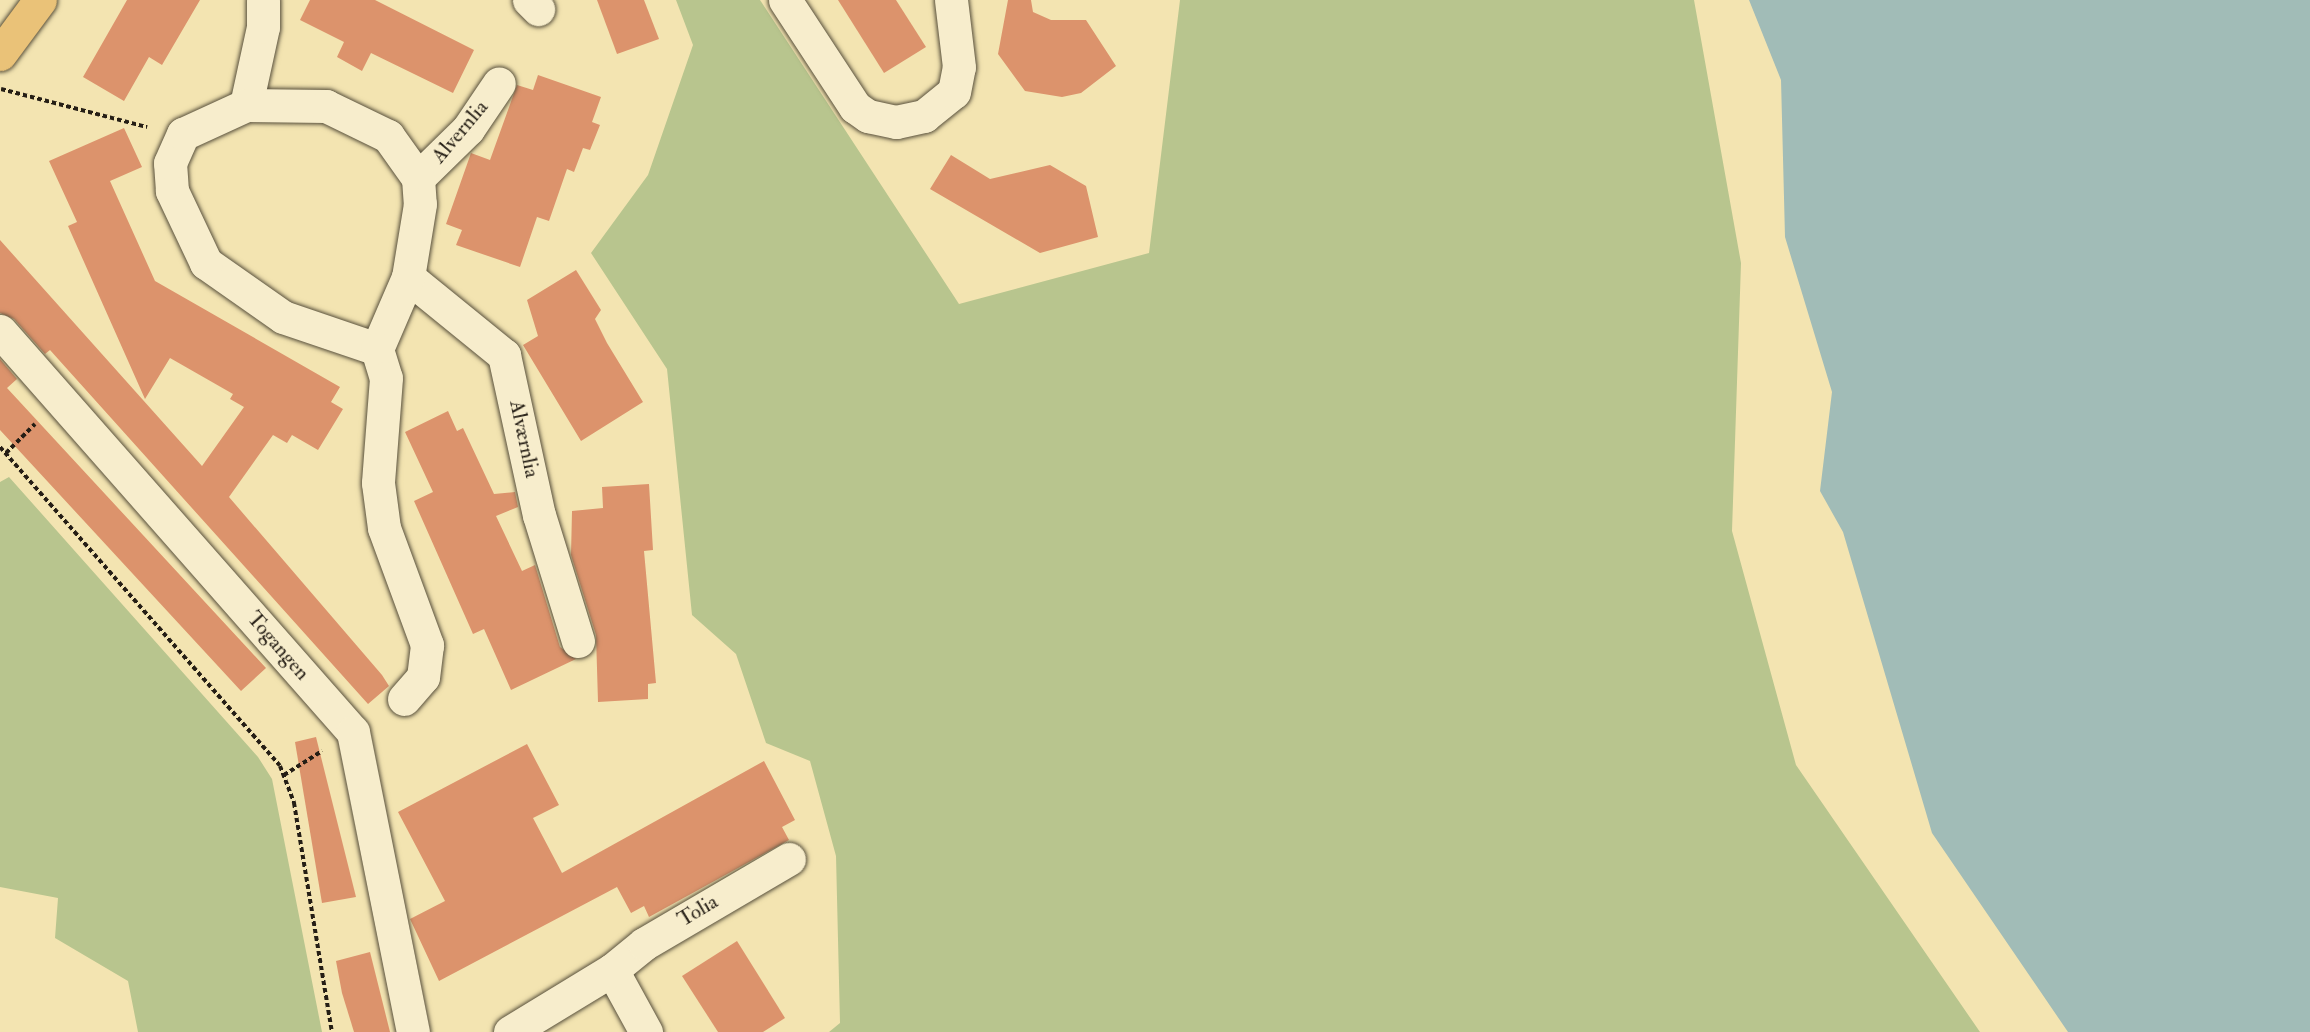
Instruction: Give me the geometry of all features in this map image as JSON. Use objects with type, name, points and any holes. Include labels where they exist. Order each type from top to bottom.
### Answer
[{"type":"main road","points":[[0,54],[40,0]]},
{"type":"street","points":[[246,105],[263,27],[263,0]]},
{"type":"street","points":[[784,0],[855,107],[868,117],[896,122],[924,116],[954,92],[959,67],[951,0]]},
{"type":"street","name":"Alvernlia","points":[[418,178],[468,129],[500,83]]},
{"type":"street","points":[[377,349],[283,318],[206,263],[172,191],[170,163],[183,134],[246,105],[275,102],[350,114],[388,136],[418,178],[420,204],[408,278],[377,349],[387,378],[378,483],[384,528],[427,645],[423,677],[404,699]]},
{"type":"street","name":"Alværnlia","points":[[408,278],[504,355],[539,514],[578,641]]},
{"type":"street","name":"Togangen","points":[[0,331],[353,732]]},
{"type":"street","points":[[353,732],[413,1032]]},
{"type":"street","name":"Tolia","points":[[510,1032],[612,970],[644,944],[789,860]]},
{"type":"street","points":[[612,970],[646,1032]]},
{"type":"path","points":[[0,89],[183,134]]},
{"type":"path","points":[[6,453],[61,400]]},
{"type":"path","points":[[0,447],[241,717],[284,775],[294,803],[332,1032]]},
{"type":"path","points":[[284,775],[353,732]]},
{"type":"green space","points":[[676,0],[760,0],[959,304],[1149,253],[1180,0],[1694,0],[1741,263],[1732,531],[1796,765],[1980,1032],[829,1032],[840,1023],[836,856],[810,761],[766,743],[736,654],[692,615],[667,369],[591,253],[648,175],[693,45]]},
{"type":"green space","points":[[9,477],[258,757],[272,779],[322,1032],[138,1032],[128,981],[55,938],[58,898],[0,887],[0,482]]},
{"type":"water","points":[[1749,0],[2310,0],[2310,1032],[2068,1032],[1932,833],[1843,532],[1820,491],[1832,392],[1785,237],[1781,80]]},
{"type":"building","points":[[127,0],[200,0],[162,65],[149,57],[124,101],[83,77]]},
{"type":"building","points":[[310,0],[375,0],[474,50],[453,93],[371,53],[362,71],[337,57],[344,42],[300,20]]},
{"type":"building","points":[[597,0],[644,0],[659,39],[617,54]]},
{"type":"building","points":[[838,0],[896,0],[926,47],[884,73]]},
{"type":"building","points":[[1008,0],[1031,0],[1033,12],[1051,20],[1086,20],[1116,66],[1081,93],[1062,97],[1025,91],[998,54]]},
{"type":"building","points":[[538,75],[601,97],[592,122],[600,125],[590,150],[583,148],[574,172],[567,169],[549,221],[537,217],[520,267],[456,245],[462,230],[446,224],[471,153],[490,160],[517,85],[533,90]]},
{"type":"building","points":[[124,128],[142,167],[110,181],[155,281],[340,387],[331,402],[343,409],[318,450],[292,435],[287,443],[273,435],[229,497],[382,675],[389,686],[368,704],[50,350],[45,354],[14,319],[0,313],[0,240],[202,466],[244,407],[230,399],[233,394],[170,358],[145,399],[68,226],[77,222],[49,161]]},
{"type":"building","points":[[951,155],[990,179],[1050,165],[1086,186],[1098,237],[1040,253],[930,189]]},
{"type":"building","points":[[576,270],[601,310],[595,319],[607,343],[643,402],[581,441],[523,345],[538,336],[527,300]]},
{"type":"building","points":[[0,359],[17,379],[7,388],[266,668],[241,691],[0,430]]},
{"type":"building","points":[[448,411],[457,431],[463,428],[494,494],[515,492],[518,507],[496,516],[522,571],[535,565],[560,647],[576,659],[511,690],[484,629],[473,634],[414,501],[433,492],[405,432]]},
{"type":"building","points":[[649,484],[653,550],[644,551],[656,683],[648,684],[648,699],[598,702],[596,635],[571,555],[572,511],[603,508],[602,487]]},
{"type":"building","points":[[316,737],[356,897],[322,903],[295,742]]},
{"type":"building","points":[[527,744],[559,805],[533,818],[562,873],[764,761],[795,820],[782,827],[789,840],[649,917],[644,906],[631,913],[617,887],[439,981],[410,919],[445,901],[398,812]]},
{"type":"building","points":[[737,941],[785,1018],[763,1032],[718,1032],[682,976]]},
{"type":"building","points":[[370,952],[390,1032],[354,1032],[342,993],[336,961]]}]
